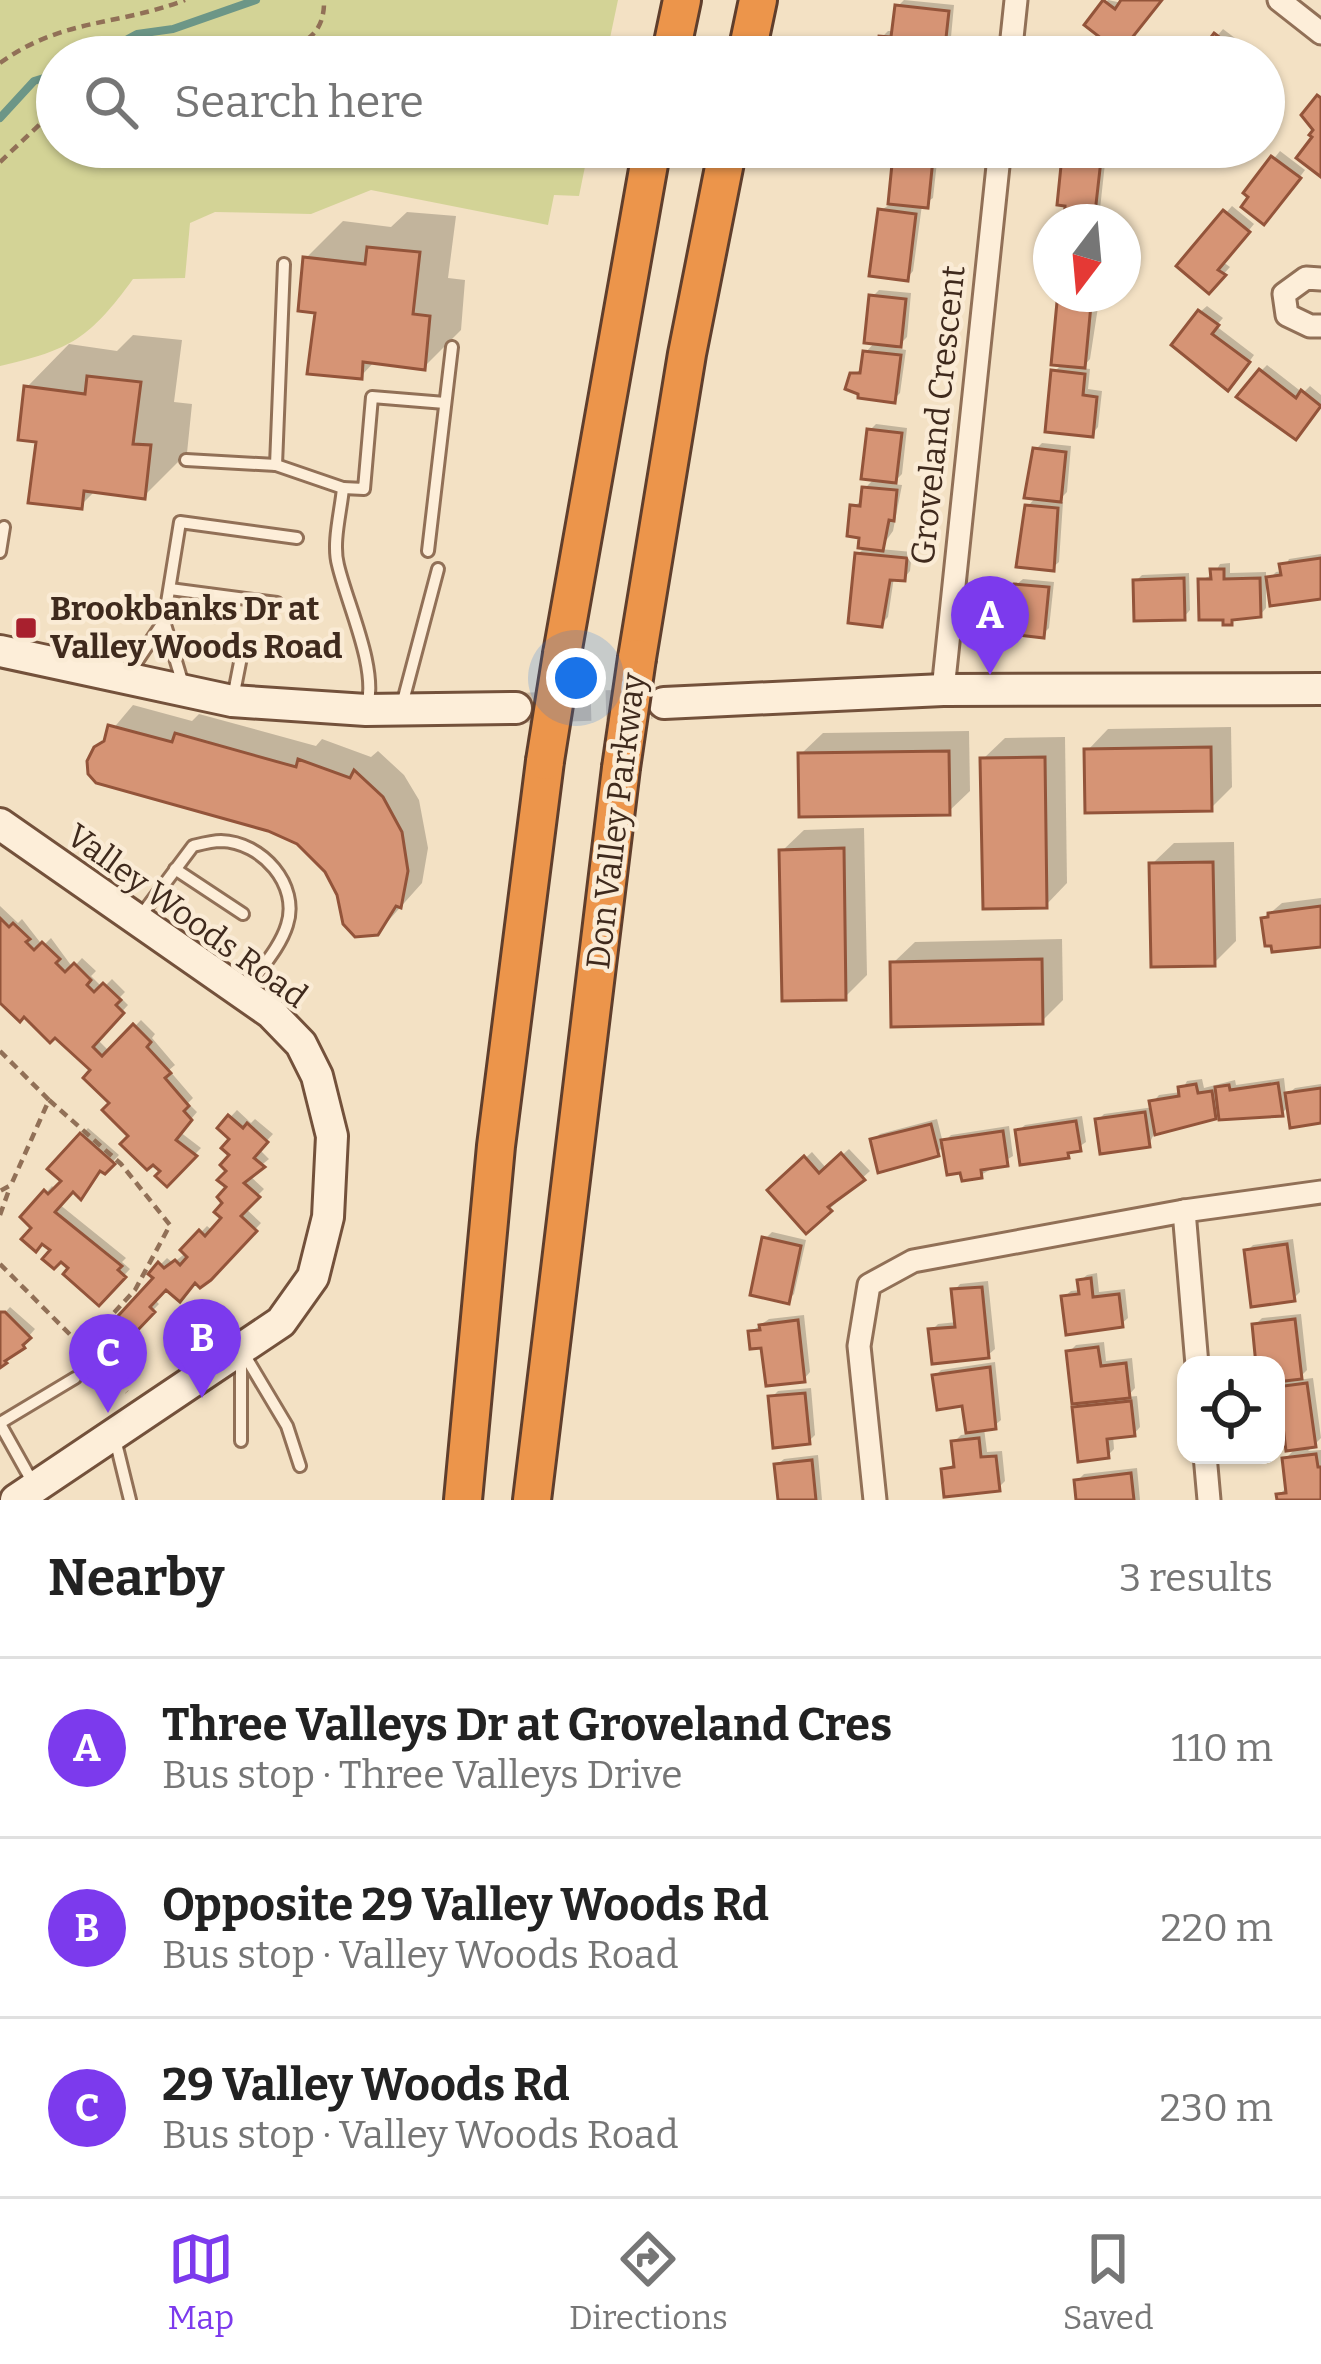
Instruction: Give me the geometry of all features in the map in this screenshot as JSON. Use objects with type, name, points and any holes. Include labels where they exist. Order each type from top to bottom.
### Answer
[{"type":"highway","points":[[674,36],[682,0]]},
{"type":"highway","points":[[750,36],[758,0]]},
{"type":"highway","points":[[463,1500],[496,1146],[545,760],[648,168]]},
{"type":"highway","name":"Don Valley Parkway","points":[[532,1500],[621,768],[687,354],[724,168]]},
{"type":"street","points":[[1012,36],[1016,0]]},
{"type":"street","points":[[1279,0],[1321,33]]},
{"type":"street","name":"Groveland Crescent","points":[[943,690],[998,168]]},
{"type":"street","points":[[1321,279],[1306,278],[1284,294],[1287,316],[1321,326]]},
{"type":"street","points":[[0,651],[232,701],[366,710],[516,708]]},
{"type":"street","points":[[664,704],[943,690],[1321,688]]},
{"type":"street","name":"Valley Woods Road","points":[[0,824],[271,1013],[301,1044],[317,1076],[332,1136],[328,1217],[313,1277],[281,1322],[25,1493]]},
{"type":"street","points":[[875,1500],[859,1346],[869,1285],[913,1261],[1184,1211],[1321,1192]]},
{"type":"street","points":[[1184,1211],[1196,1356]]},
{"type":"street","points":[[1206,1464],[1209,1500]]},
{"type":"lane","points":[[276,465],[284,264]]},
{"type":"lane","points":[[428,550],[452,347]]},
{"type":"lane","points":[[186,460],[276,465],[343,488],[364,490],[372,397],[445,403]]},
{"type":"lane","points":[[343,488],[336,561],[370,689],[366,710]]},
{"type":"lane","points":[[125,678],[164,621],[180,522],[297,538]]},
{"type":"lane","points":[[0,552],[4,527]]},
{"type":"lane","points":[[401,710],[438,568]]},
{"type":"lane","points":[[170,589],[277,604]]},
{"type":"lane","points":[[164,621],[185,691]]},
{"type":"lane","points":[[232,701],[243,646]]},
{"type":"lane","points":[[137,920],[193,846],[223,841],[259,856],[284,878],[288,924],[244,994]]},
{"type":"lane","points":[[175,869],[243,914]]},
{"type":"lane","points":[[241,1349],[242,1441]]},
{"type":"lane","points":[[241,1349],[287,1426],[300,1466]]},
{"type":"lane","points":[[25,1493],[0,1424],[75,1378]]},
{"type":"lane","points":[[114,1436],[130,1500]]},
{"type":"path","points":[[46,36],[149,14],[184,0]]},
{"type":"path","points":[[314,36],[324,24],[325,2]]},
{"type":"path","points":[[0,63],[36,41]]},
{"type":"path","points":[[0,162],[36,128]]},
{"type":"path","points":[[0,1051],[121,1164],[170,1225],[135,1290],[82,1347]]},
{"type":"path","points":[[0,1215],[49,1100]]},
{"type":"path","points":[[0,1191],[11,1184]]},
{"type":"path","points":[[0,1264],[146,1414]]},
{"type":"green space","points":[[0,0],[618,0],[610,36],[36,36],[36,168],[585,168],[579,196],[554,195],[548,225],[371,190],[311,214],[215,212],[190,223],[185,278],[133,279],[77,339],[0,366]]},
{"type":"building","points":[[1103,0],[1115,9],[1121,0],[1162,0],[1133,36],[1098,36],[1084,25]]},
{"type":"building","points":[[895,5],[949,11],[946,36],[891,36]]},
{"type":"building","points":[[1317,95],[1321,98],[1321,177],[1296,158],[1313,130],[1301,115]]},
{"type":"building","points":[[1285,166],[1301,178],[1264,225],[1241,207],[1248,197],[1243,193],[1262,168]]},
{"type":"building","points":[[892,168],[932,168],[928,208],[888,204]]},
{"type":"building","points":[[1061,168],[1100,168],[1096,204],[1057,204]]},
{"type":"building","points":[[878,209],[916,214],[908,281],[869,276]]},
{"type":"building","points":[[1223,210],[1250,232],[1218,270],[1226,275],[1209,294],[1176,266]]},
{"type":"building","points":[[367,247],[420,252],[413,314],[430,316],[425,370],[363,362],[362,379],[307,374],[315,313],[298,311],[303,257],[365,264]]},
{"type":"building","points":[[869,295],[906,299],[901,347],[864,343]]},
{"type":"building","points":[[1198,310],[1219,325],[1212,334],[1250,362],[1228,391],[1171,345]]},
{"type":"building","points":[[1056,312],[1090,312],[1085,368],[1051,365]]},
{"type":"building","points":[[863,351],[901,355],[895,403],[858,398],[845,389],[850,373],[860,373]]},
{"type":"building","points":[[1259,369],[1296,398],[1301,390],[1321,406],[1296,440],[1236,397]]},
{"type":"building","points":[[1051,370],[1085,374],[1083,395],[1097,397],[1093,437],[1045,432]]},
{"type":"building","points":[[87,376],[141,382],[133,444],[151,445],[145,499],[84,491],[82,509],[28,503],[36,442],[18,440],[24,386],[85,394]]},
{"type":"building","points":[[867,429],[902,433],[896,483],[861,479]]},
{"type":"building","points":[[1033,448],[1066,452],[1061,502],[1024,498]]},
{"type":"building","points":[[862,487],[897,490],[894,521],[889,520],[883,551],[858,548],[859,538],[847,536],[850,505],[860,506]]},
{"type":"building","points":[[1025,505],[1058,508],[1054,571],[1016,567]]},
{"type":"building","points":[[855,553],[907,558],[905,581],[890,580],[882,627],[848,623]]},
{"type":"building","points":[[1321,558],[1321,599],[1270,606],[1266,577],[1281,575],[1279,564]]},
{"type":"building","points":[[1210,569],[1224,569],[1224,579],[1260,578],[1261,617],[1232,620],[1232,625],[1199,620],[1198,579],[1211,579]]},
{"type":"building","points":[[1184,578],[1185,620],[1134,621],[1133,580]]},
{"type":"building","points":[[1014,584],[1049,587],[1044,638],[1009,634]]},
{"type":"building","points":[[108,725],[172,742],[175,733],[296,767],[298,759],[350,778],[354,770],[383,797],[402,832],[408,871],[401,908],[396,906],[378,935],[355,937],[343,924],[337,895],[325,872],[297,844],[268,831],[96,783],[88,774],[87,761],[94,747],[104,741]]},
{"type":"building","points":[[1211,747],[1212,811],[1085,813],[1084,749]]},
{"type":"building","points":[[949,751],[950,815],[799,817],[798,753]]},
{"type":"building","points":[[1045,757],[1047,908],[983,909],[980,758]]},
{"type":"building","points":[[844,848],[846,1000],[782,1001],[779,850]]},
{"type":"building","points":[[1213,862],[1215,966],[1151,967],[1149,863]]},
{"type":"building","points":[[1321,906],[1321,947],[1272,952],[1271,946],[1265,946],[1261,918],[1268,913]]},
{"type":"building","points":[[0,918],[30,939],[26,942],[34,950],[42,942],[60,959],[56,963],[65,972],[74,963],[91,980],[87,985],[94,992],[103,983],[121,1000],[116,1005],[124,1013],[93,1047],[102,1056],[133,1024],[171,1073],[165,1078],[189,1106],[184,1111],[192,1120],[176,1140],[197,1156],[167,1187],[155,1176],[160,1171],[153,1165],[147,1170],[120,1144],[128,1136],[102,1110],[109,1103],[83,1078],[90,1070],[55,1038],[50,1043],[24,1017],[20,1022],[0,1003]]},
{"type":"building","points":[[1042,959],[1043,1024],[891,1027],[890,962]]},
{"type":"building","points":[[1278,1083],[1283,1116],[1219,1120],[1215,1087],[1229,1085],[1230,1090]]},
{"type":"building","points":[[1196,1084],[1198,1093],[1212,1091],[1216,1119],[1155,1135],[1149,1101],[1179,1096],[1178,1087]]},
{"type":"building","points":[[1321,1088],[1321,1123],[1290,1128],[1285,1093]]},
{"type":"building","points":[[1145,1112],[1150,1147],[1100,1154],[1095,1119]]},
{"type":"building","points":[[228,1115],[243,1128],[247,1123],[268,1142],[254,1158],[265,1167],[244,1183],[260,1197],[241,1216],[257,1231],[211,1280],[200,1288],[195,1283],[180,1302],[166,1290],[150,1307],[155,1312],[136,1332],[118,1316],[153,1278],[148,1274],[158,1262],[164,1268],[175,1260],[180,1265],[187,1257],[180,1250],[199,1230],[205,1236],[221,1218],[214,1212],[222,1203],[217,1197],[226,1187],[217,1180],[226,1171],[220,1165],[229,1155],[221,1148],[229,1139],[217,1128]]},
{"type":"building","points":[[1076,1121],[1081,1151],[1068,1153],[1069,1158],[1020,1165],[1015,1130]]},
{"type":"building","points":[[931,1124],[939,1156],[878,1173],[870,1139]]},
{"type":"building","points":[[1003,1131],[1008,1166],[981,1170],[982,1178],[962,1181],[960,1173],[947,1175],[941,1140]]},
{"type":"building","points":[[80,1133],[115,1164],[105,1174],[100,1171],[81,1200],[73,1192],[55,1212],[122,1266],[118,1270],[126,1277],[99,1306],[63,1274],[68,1268],[61,1262],[54,1269],[42,1259],[50,1250],[42,1244],[36,1252],[21,1239],[31,1228],[20,1217],[44,1190],[48,1194],[61,1181],[47,1169]]},
{"type":"building","points":[[841,1153],[865,1180],[828,1207],[832,1211],[806,1234],[767,1190],[804,1156],[819,1173]]},
{"type":"building","points":[[762,1237],[801,1246],[789,1304],[750,1295]]},
{"type":"building","points":[[1287,1244],[1295,1301],[1251,1307],[1244,1250]]},
{"type":"building","points":[[1091,1278],[1093,1297],[1119,1294],[1123,1327],[1066,1335],[1061,1296],[1079,1294],[1077,1280]]},
{"type":"building","points":[[982,1287],[989,1358],[932,1364],[928,1329],[955,1327],[951,1289]]},
{"type":"building","points":[[0,1312],[31,1338],[0,1368]]},
{"type":"building","points":[[1295,1319],[1302,1379],[1285,1381],[1285,1356],[1255,1356],[1252,1324]]},
{"type":"building","points":[[798,1320],[805,1382],[766,1386],[761,1348],[750,1349],[748,1331]]},
{"type":"building","points":[[1098,1347],[1101,1366],[1126,1363],[1130,1398],[1072,1404],[1066,1351]]},
{"type":"building","points":[[990,1367],[996,1429],[966,1433],[962,1406],[937,1410],[932,1375]]},
{"type":"building","points":[[1307,1383],[1316,1447],[1286,1451],[1285,1386]]},
{"type":"building","points":[[805,1393],[810,1444],[773,1448],[768,1396]]},
{"type":"building","points":[[1131,1401],[1135,1436],[1107,1439],[1109,1458],[1078,1462],[1072,1407]]},
{"type":"building","points":[[979,1438],[981,1457],[996,1456],[1000,1491],[944,1497],[941,1469],[954,1467],[951,1441]]},
{"type":"building","points":[[1316,1454],[1321,1500],[1277,1500],[1276,1494],[1286,1493],[1285,1458]]},
{"type":"building","points":[[812,1460],[816,1500],[778,1500],[774,1464]]},
{"type":"building","points":[[1131,1473],[1134,1500],[1076,1500],[1074,1480]]},
{"type":"waterway","points":[[133,36],[173,29],[256,0]]},
{"type":"waterway","points":[[0,118],[36,80]]},
{"type":"tunnel","points":[[516,708],[652,704]]},
{"type":"place","name":"Brookbanks Dr at Valley Woods Road","points":[[26,628]]},
{"type":"place","name":"Three Valleys Dr at Groveland Cres","points":[[990,675]]},
{"type":"place","name":"Opposite 29 Valley Woods Rd","points":[[202,1398]]},
{"type":"place","name":"29 Valley Woods Rd","points":[[108,1413]]}]
